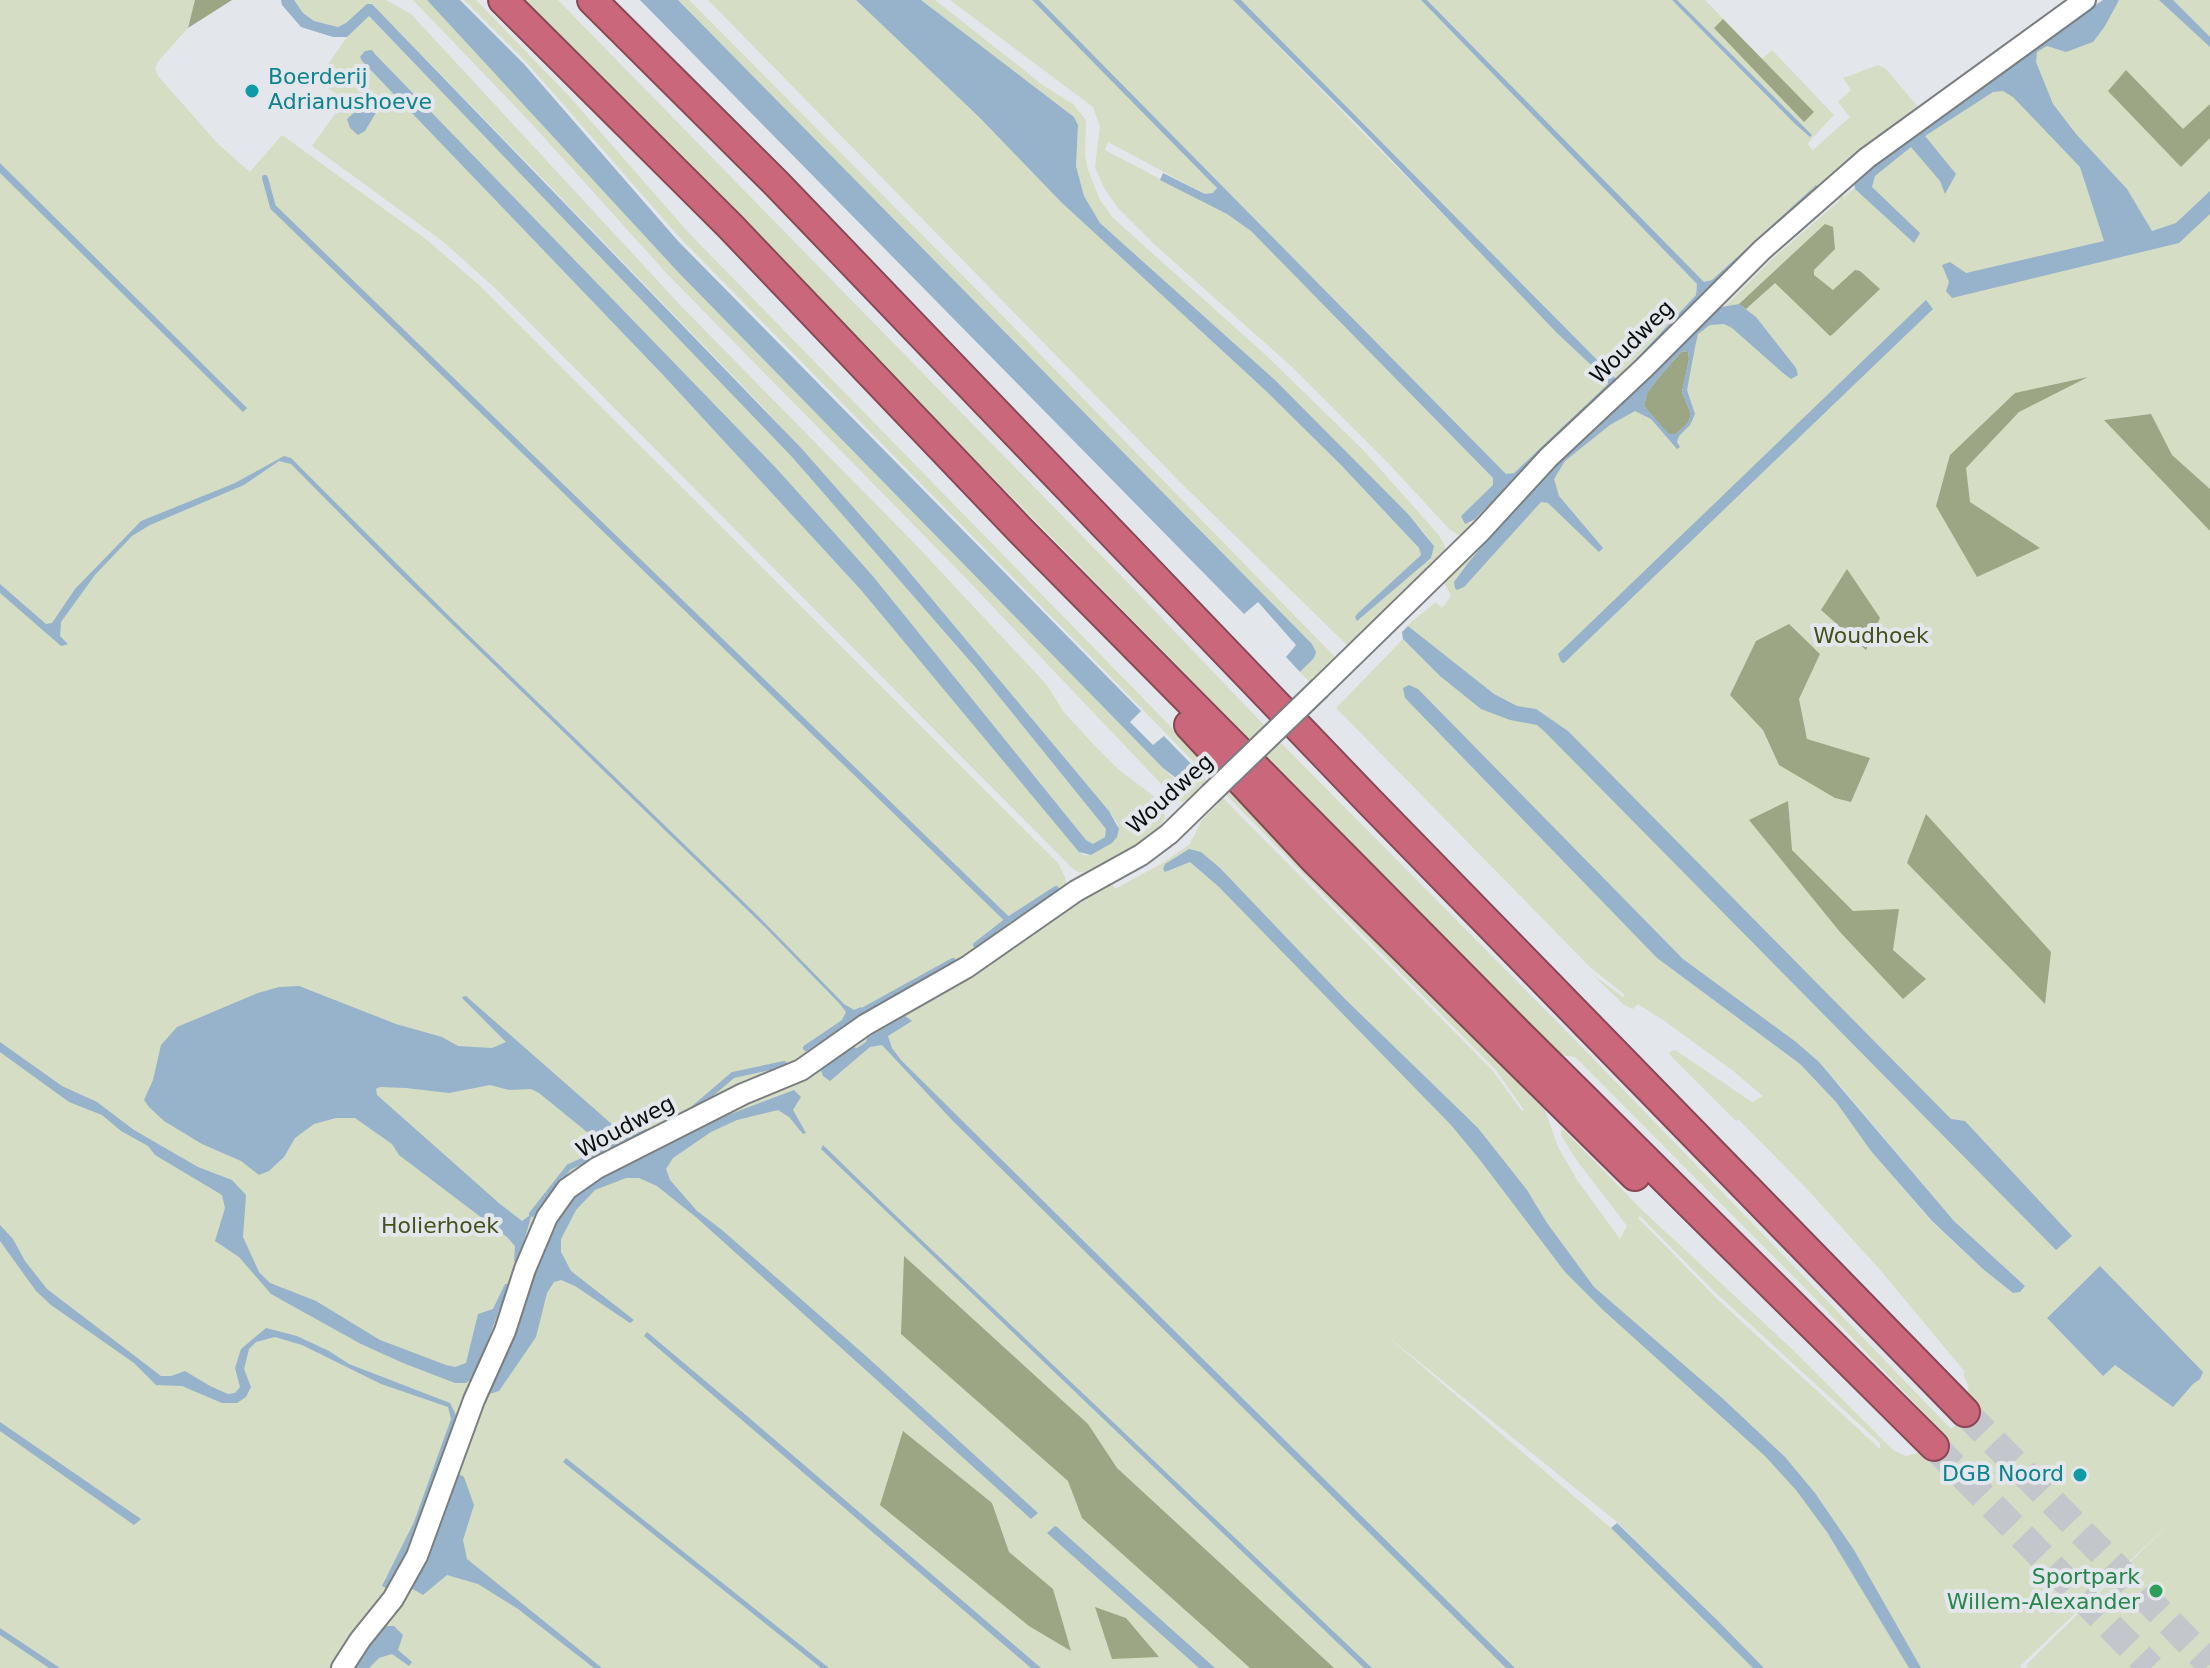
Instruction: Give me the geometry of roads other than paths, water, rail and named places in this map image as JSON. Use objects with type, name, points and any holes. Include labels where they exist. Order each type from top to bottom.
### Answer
[{"type":"highway","points":[[503,0],[730,226],[1021,531],[1926,1451]]},
{"type":"highway","points":[[592,0],[777,184],[1369,801],[1965,1412]]},
{"type":"street","name":"Woudweg","points":[[342,1668],[393,1599],[417,1556],[474,1400],[505,1331],[525,1269],[547,1217],[567,1189],[597,1168],[743,1094],[801,1070],[865,1025],[967,967],[1076,891],[1141,855],[1169,834],[1481,531],[1549,457],[1762,250],[1893,137],[2085,0]]},
{"type":"water","points":[[281,0],[294,0],[303,13],[314,21],[338,27],[367,4],[372,4],[802,449],[896,556],[1109,811],[1119,829],[1112,843],[1091,855],[1079,852],[861,590],[664,376],[362,61],[360,57],[365,51],[372,50],[777,469],[872,575],[1086,840],[1093,844],[1105,837],[1106,829],[976,668],[792,457],[369,16],[347,37],[333,37],[301,27]]},
{"type":"water","points":[[427,0],[460,0],[524,64],[678,241],[1141,711],[1130,722],[1153,745],[1164,736],[1197,770],[1181,782],[1163,768],[678,272]]},
{"type":"water","points":[[640,0],[678,0],[1312,644],[1316,652],[1314,658],[1300,672],[1286,657],[1296,645],[1258,602],[1244,614]]},
{"type":"water","points":[[856,0],[921,0],[1074,117],[1078,125],[1076,166],[1084,196],[1100,223],[1275,380],[1408,514],[1434,546],[1431,558],[1357,621],[1355,617],[1358,613],[1421,555],[1419,548],[1266,391],[1061,202],[979,117]]},
{"type":"water","points":[[1032,0],[1039,0],[1506,474],[1514,473],[1608,384],[1607,380],[1556,332],[1361,128],[1233,0],[1241,0],[1618,381],[1474,520],[1465,524],[1461,516],[1493,485],[1493,478],[1251,231],[1227,214],[1160,180],[1163,173],[1205,194],[1213,193],[1217,188]]},
{"type":"water","points":[[1421,0],[1427,0],[1704,282],[1712,280],[1816,185],[1818,188],[1696,300],[1638,361],[1636,359],[1696,295],[1697,284]]},
{"type":"water","points":[[1672,0],[1677,0],[1812,135],[1810,137],[1794,123]]},
{"type":"water","points":[[2103,0],[2119,0],[2093,42],[2066,52],[2047,46],[2037,52],[2036,62],[2053,104],[2127,189],[2152,231],[2176,223],[2210,191],[2210,214],[2179,243],[1952,298],[1946,291],[1949,282],[1942,265],[1950,262],[1966,273],[2104,241],[2080,167],[2013,97],[2003,91],[1993,92],[1925,136],[1956,174],[1945,194],[1940,181],[1911,147],[1875,176],[1872,187],[1920,233],[1914,243],[1855,189],[1854,183],[1874,162],[1878,164],[2026,52]]},
{"type":"water","points":[[2159,0],[2173,0],[2210,37],[2210,47]]},
{"type":"water","points":[[369,99],[377,111],[365,131],[358,135],[350,128],[347,119]]},
{"type":"water","points":[[0,163],[247,408],[243,412],[0,173]]},
{"type":"water","points":[[1926,300],[1933,309],[1564,663],[1561,662],[1558,654]]},
{"type":"water","points":[[1739,304],[1756,317],[1796,368],[1798,375],[1791,379],[1732,328],[1724,324],[1710,325],[1698,334],[1687,390],[1695,414],[1690,425],[1679,436],[1677,442],[1680,447],[1677,449],[1651,419],[1635,411],[1610,425],[1565,461],[1554,479],[1559,496],[1603,548],[1599,552],[1548,503],[1541,502],[1464,587],[1457,590],[1454,582],[1468,563],[1544,473],[1641,387],[1694,329],[1704,324],[1715,308]],"holes":[[[1688,351],[1682,392],[1691,414],[1688,423],[1676,434],[1669,434],[1644,406],[1647,393],[1681,352]]]},
{"type":"water","points":[[284,456],[291,458],[844,1004],[854,1010],[861,1007],[865,1012],[842,1027],[840,1024],[846,1012],[766,928],[393,567],[291,464],[279,461],[244,485],[150,525],[132,536],[95,575],[61,622],[60,636],[68,644],[61,646],[0,593],[0,584],[46,624],[52,623],[75,589],[141,521],[235,483]]},
{"type":"water","points":[[1408,626],[1494,694],[1517,706],[1536,709],[1568,731],[1951,1119],[1965,1121],[2072,1236],[2056,1250],[1545,732],[1537,725],[1510,720],[1481,709],[1440,676],[1403,639],[1402,632]]},
{"type":"water","points":[[1409,685],[1418,689],[1683,959],[1819,1062],[1954,1221],[2025,1286],[2020,1292],[2013,1293],[1984,1270],[1932,1221],[1871,1151],[1836,1102],[1800,1064],[1657,958],[1405,698],[1403,688]]},
{"type":"water","points":[[1189,849],[1201,852],[1220,868],[1345,999],[1478,1128],[1527,1190],[1594,1287],[1785,1457],[1815,1493],[1854,1550],[1921,1668],[1909,1668],[1827,1532],[1796,1490],[1765,1456],[1565,1272],[1451,1125],[1219,887],[1190,862],[1165,872],[1165,864]]},
{"type":"water","points":[[299,986],[396,1024],[442,1037],[458,1046],[492,1048],[506,1042],[463,999],[466,996],[623,1134],[616,1146],[601,1146],[531,1089],[509,1090],[490,1085],[449,1093],[406,1088],[376,1089],[377,1095],[500,1204],[522,1221],[532,1214],[517,1264],[514,1261],[515,1246],[507,1237],[355,1118],[336,1118],[314,1124],[295,1138],[284,1157],[269,1171],[259,1175],[241,1161],[202,1144],[164,1121],[149,1107],[144,1100],[153,1080],[161,1045],[177,1027],[258,993]]},
{"type":"water","points":[[905,1016],[912,1021],[888,1036],[901,1060],[1515,1668],[1506,1668],[951,1119],[882,1045],[870,1047],[830,1081],[823,1076],[821,1070],[838,1057]]},
{"type":"water","points":[[0,1042],[62,1086],[97,1102],[134,1130],[198,1167],[232,1180],[246,1195],[243,1237],[259,1272],[270,1283],[316,1301],[380,1340],[446,1365],[455,1367],[466,1363],[478,1314],[493,1309],[505,1284],[509,1284],[474,1377],[466,1383],[455,1383],[403,1363],[361,1344],[271,1294],[239,1257],[215,1241],[225,1208],[222,1195],[155,1155],[148,1146],[121,1131],[102,1115],[69,1102],[0,1052]]},
{"type":"water","points":[[794,1090],[801,1097],[793,1110],[806,1133],[803,1134],[789,1117],[778,1110],[737,1120],[711,1132],[673,1158],[666,1169],[670,1180],[697,1211],[866,1356],[1038,1513],[1031,1519],[697,1218],[657,1186],[639,1178],[626,1178],[595,1190],[576,1210],[561,1239],[561,1252],[571,1271],[634,1320],[630,1323],[575,1286],[561,1280],[554,1282],[547,1293],[536,1337],[499,1391],[489,1394],[516,1327],[533,1268],[548,1233],[568,1201],[601,1177],[704,1124]]},
{"type":"water","points":[[823,1145],[1372,1668],[1364,1668],[821,1149]]},
{"type":"water","points":[[0,1225],[47,1289],[161,1376],[185,1371],[228,1394],[235,1393],[240,1387],[235,1368],[241,1349],[266,1328],[297,1336],[349,1364],[450,1403],[456,1415],[454,1426],[415,1536],[400,1569],[386,1588],[382,1586],[414,1522],[451,1419],[448,1407],[381,1384],[302,1345],[275,1337],[256,1342],[249,1349],[244,1369],[251,1387],[246,1397],[237,1403],[222,1403],[182,1386],[156,1385],[134,1363],[51,1305],[36,1291],[0,1241]]},
{"type":"water","points":[[2100,1266],[2203,1372],[2173,1407],[2115,1365],[2103,1376],[2047,1318]]},
{"type":"water","points":[[647,1332],[1041,1668],[1031,1668],[644,1336]]},
{"type":"water","points":[[0,1422],[141,1519],[134,1525],[0,1431]]},
{"type":"water","points":[[566,1458],[829,1668],[821,1668],[563,1462]]},
{"type":"water","points":[[459,1474],[464,1477],[474,1505],[463,1540],[467,1559],[602,1668],[594,1668],[518,1609],[478,1584],[447,1575],[423,1595],[411,1588],[453,1476]]},
{"type":"water","points":[[1617,1523],[1764,1668],[1753,1668],[1611,1528]]},
{"type":"water","points":[[1055,1526],[1215,1668],[1199,1668],[1047,1533]]},
{"type":"water","points":[[394,1626],[403,1635],[398,1650],[412,1662],[409,1666],[392,1654],[379,1658],[369,1668],[352,1668],[382,1627]]},
{"type":"water","points":[[0,1628],[60,1668],[49,1668],[0,1635]]},
{"type":"waterway","points":[[265,178],[273,207],[1008,920]]},
{"type":"waterway","points":[[976,945],[1056,889]]},
{"type":"waterway","points":[[859,1013],[953,961]]},
{"type":"waterway","points":[[806,1048],[846,1021]]},
{"type":"waterway","points":[[692,1110],[733,1075],[784,1064]]},
{"type":"waterway","points":[[532,1214],[569,1167],[646,1132]]},
{"type":"tunnel","points":[[1965,1412],[2210,1664]]},
{"type":"tunnel","points":[[1934,1446],[2151,1668]]},
{"type":"place","name":"Boerderij Adrianushoeve","points":[[252,91]]},
{"type":"place","name":"DGB Noord","points":[[2080,1475]]},
{"type":"place","name":"Sportpark Willem-Alexander","points":[[2156,1591]]},
{"type":"park label","name":"Woudhoek","points":[[1871,637]]},
{"type":"park label","name":"Holierhoek","points":[[440,1227]]}]
